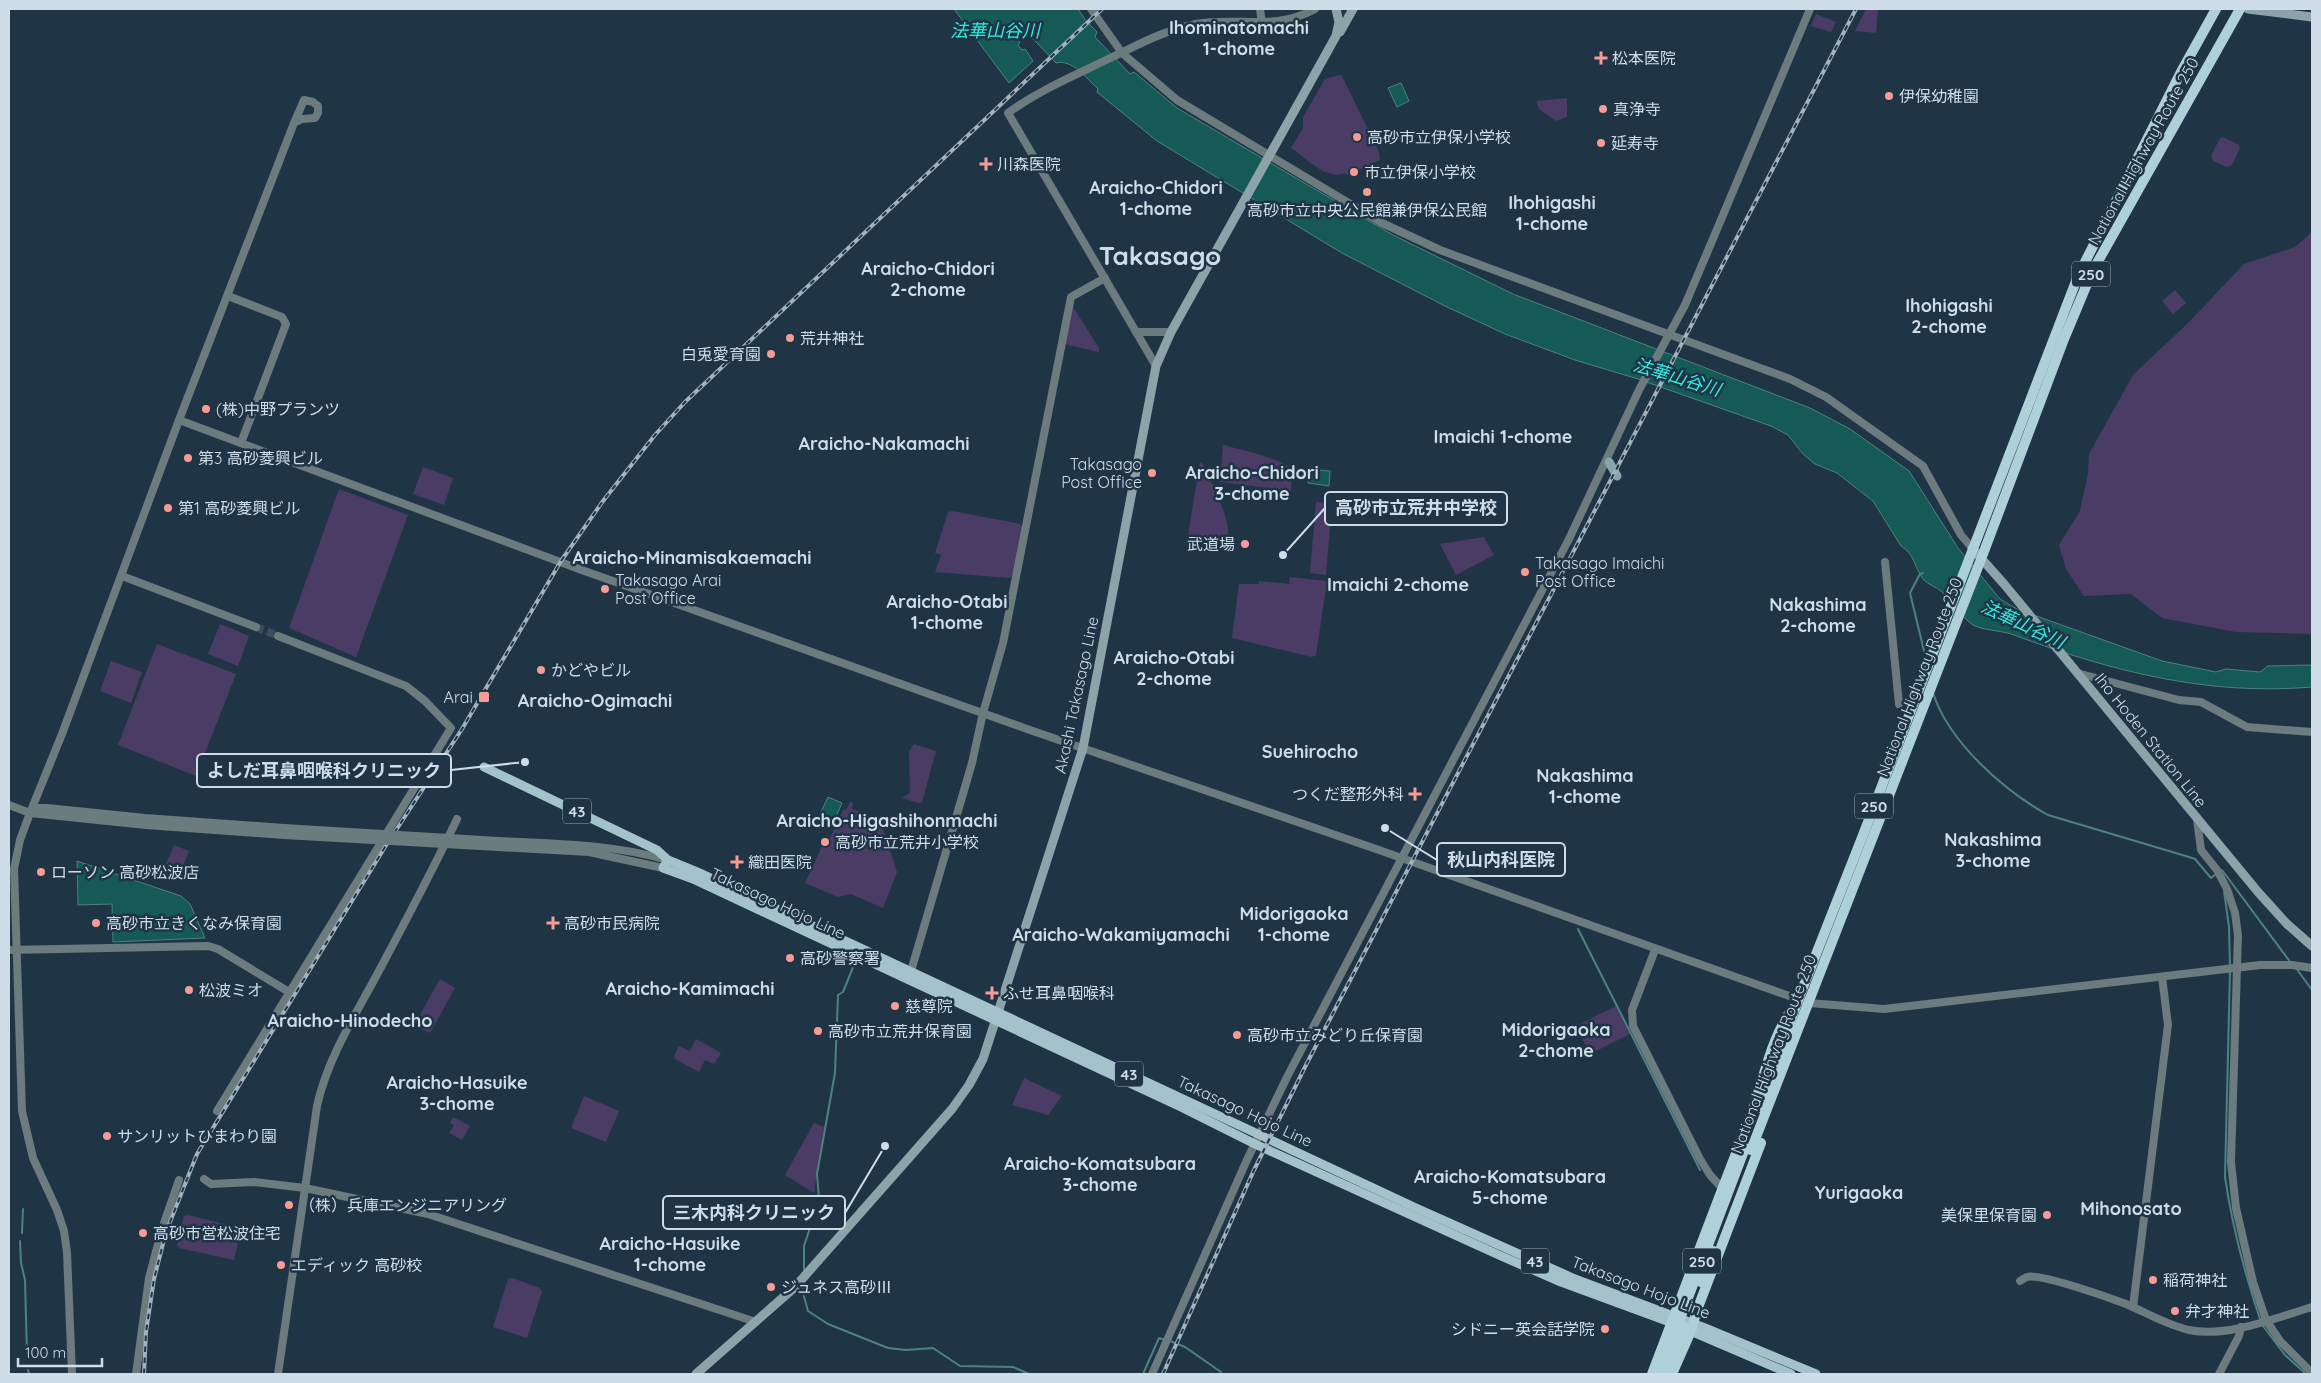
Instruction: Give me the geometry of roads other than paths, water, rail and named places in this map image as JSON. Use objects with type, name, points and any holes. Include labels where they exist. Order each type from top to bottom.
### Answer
[{"type":"highway","name":"National Highway Route 250","points":[[1666,1374],[1748,1149],[1798,1000],[2078,276],[2181,72],[2216,9]]},
{"type":"highway","name":"National Highway Route 250","points":[[1658,1374],[1809,1003],[1956,620],[1982,558],[2064,339],[2092,272],[2240,9]]},
{"type":"highway","name":"250","points":[[1652,1374],[1752,1112],[1783,1021],[1798,1000]]},
{"type":"highway","name":"250","points":[[1672,1374],[1690,1332],[1809,1018],[1809,1003]]},
{"type":"highway","points":[[1646,1374],[1670,1324]]},
{"type":"highway","points":[[1677,1374],[1690,1332]]},
{"type":"main road","name":"Akashi Takasago Line","points":[[1336,9],[1339,22]]},
{"type":"main road","name":"Akashi Takasago Line","points":[[1336,36],[1343,9]]},
{"type":"main road","name":"Akashi Takasago Line","points":[[696,1374],[795,1287],[952,1109],[975,1076],[998,1017],[1083,748],[1156,366],[1171,332],[1336,36],[1353,9]]},
{"type":"main road","points":[[2248,9],[2312,17]]},
{"type":"main road","points":[[1609,462],[1616,476]]},
{"type":"main road","name":"Iho Hoden Station Line","points":[[1972,548],[2197,819],[2287,924],[2312,946]]},
{"type":"main road","name":"Takasago Hojo Line","points":[[484,767],[657,850],[666,864],[693,879],[998,1017],[1509,1260],[1791,1374]]},
{"type":"main road","name":"Takasago Hojo Line","points":[[666,864],[702,874],[911,972],[998,1017]]},
{"type":"main road","name":"Takasago Hojo Line","points":[[1690,1332],[1816,1374]]},
{"type":"street","points":[[1091,9],[1122,53],[1177,100],[1269,158],[1362,212],[1440,250],[1802,384],[1826,397],[1923,466],[1961,535],[1972,548]]},
{"type":"street","points":[[1260,9],[1262,24]]},
{"type":"street","points":[[1156,366],[1008,113],[1029,98],[1159,36],[1196,24],[1212,22],[1262,24],[1286,20],[1315,9]]},
{"type":"street","points":[[1152,1374],[1287,1077],[1569,539],[1639,390],[1704,263],[1810,9]]},
{"type":"street","points":[[72,1374],[67,1252],[64,1231],[57,1210],[33,1158],[22,1112],[12,950],[14,868],[20,840],[30,812],[294,123],[304,100],[313,102],[318,106],[318,113],[315,118],[302,119],[294,123]]},
{"type":"street","points":[[911,972],[972,763],[983,713],[1003,643],[1071,297],[1105,278]]},
{"type":"street","points":[[228,296],[282,317],[286,324],[241,443]]},
{"type":"street","points":[[1136,332],[1171,332]]},
{"type":"street","points":[[179,420],[579,569],[1809,1003],[1884,1009],[2275,964],[2312,968]]},
{"type":"street","points":[[1885,562],[1899,704]]},
{"type":"street","points":[[122,576],[256,627]]},
{"type":"street","points":[[216,1111],[451,728],[425,701],[406,686],[278,636]]},
{"type":"street","points":[[2075,670],[2179,700],[2201,702],[2247,727],[2312,732]]},
{"type":"street","points":[[9,806],[30,812],[38,808],[47,808],[284,831],[498,844],[588,846],[631,852],[666,864]]},
{"type":"street","points":[[278,1374],[317,1106],[329,1064],[410,913],[457,819]]},
{"type":"street","points":[[2197,819],[2201,850],[2217,870],[2236,913],[2238,968],[2232,1183],[2236,1208],[2253,1282],[2266,1320],[2280,1340],[2312,1373]]},
{"type":"street","points":[[12,950],[208,946],[218,948],[289,992]]},
{"type":"street","points":[[1655,950],[1632,1010],[1633,1026],[1700,1159],[1710,1175],[1722,1188]]},
{"type":"street","points":[[2133,1307],[2168,1025],[2162,977]]},
{"type":"street","points":[[204,1178],[211,1184],[254,1182],[305,1188],[428,1214],[756,1322]]},
{"type":"street","points":[[136,1374],[149,1278],[162,1229],[179,1180]]},
{"type":"street","points":[[2020,1281],[2027,1277],[2043,1278],[2133,1307],[2170,1324],[2194,1331],[2214,1332],[2241,1327],[2312,1308]]},
{"type":"street","points":[[2219,1374],[2239,1336],[2241,1327]]},
{"type":"water","name":"法華山谷川","points":[[954,9],[1078,9],[1097,32],[1095,37],[1130,74],[1134,72],[1177,108],[1393,235],[1513,294],[1810,408],[1850,429],[1909,471],[1958,548],[2000,599],[2017,609],[2162,661],[2216,672],[2226,669],[2260,672],[2268,666],[2312,665],[2312,687],[2235,688],[2160,678],[2087,660],[2009,633],[1973,625],[1940,590],[1923,579],[1912,557],[1901,546],[1873,501],[1837,473],[1815,464],[1803,454],[1788,435],[1771,426],[1638,379],[1575,360],[1505,334],[1445,306],[1342,253],[1157,141],[1097,92],[1098,89],[1079,70],[1068,64],[1056,63],[1021,26],[1016,30],[1019,35],[1016,38],[1020,42],[1018,45],[1022,50],[1025,49],[1033,61],[1009,83]]},
{"type":"water","points":[[1401,83],[1409,101],[1397,107],[1388,88]]},
{"type":"water","points":[[1309,469],[1330,471],[1329,486],[1308,483]]},
{"type":"water","points":[[828,797],[842,803],[833,823],[819,816]]},
{"type":"water","points":[[77,861],[181,896],[190,904],[205,938],[113,942],[112,904],[78,905]]},
{"type":"waterway","points":[[1923,573],[1920,574],[1910,593],[1926,659]]},
{"type":"waterway","points":[[1933,693],[1951,729],[1965,747],[1996,778],[2031,805],[2048,815],[2195,859],[2211,878],[2216,874]]},
{"type":"waterway","points":[[2222,870],[2291,963]]},
{"type":"waterway","points":[[2224,891],[2229,927],[2230,966]]},
{"type":"waterway","points":[[1578,929],[1700,1170]]},
{"type":"waterway","points":[[804,1272],[804,1246],[812,1222],[808,1211],[819,1199],[817,1174],[835,1073],[838,995],[843,992],[856,960]]},
{"type":"waterway","points":[[2296,968],[2312,990]]},
{"type":"waterway","points":[[2230,971],[2225,1177],[2240,1250],[2261,1322]]},
{"type":"waterway","points":[[22,1233],[23,1209]]},
{"type":"waterway","points":[[20,1241],[21,1263],[25,1280],[27,1356]]},
{"type":"waterway","points":[[803,1284],[803,1293],[808,1311],[828,1324],[888,1348],[906,1350],[933,1348],[960,1366],[1013,1367],[1029,1374]]},
{"type":"waterway","points":[[2263,1326],[2285,1355],[2306,1374]]},
{"type":"waterway","points":[[1143,1374],[1159,1338],[1165,1340]]},
{"type":"waterway","points":[[1170,1341],[1185,1347],[1221,1372]]},
{"type":"waterway","points":[[28,1370],[29,1374]]},
{"type":"tunnel","points":[[256,627],[278,636]]},
{"type":"railway","points":[[144,1374],[146,1332],[154,1279],[166,1232],[197,1154],[385,847],[462,729],[561,561],[603,501],[655,435],[685,402],[1102,9]]},
{"type":"railway","points":[[1163,1374],[1254,1170],[1307,1063],[1856,9]]},
{"type":"place","name":"松本医院","points":[[1601,58]]},
{"type":"place","name":"伊保幼稚園","points":[[1889,96]]},
{"type":"place","name":"真浄寺","points":[[1603,109]]},
{"type":"place","name":"高砂市立伊保小学校","points":[[1357,137]]},
{"type":"place","name":"延寿寺","points":[[1601,143]]},
{"type":"place","name":"川森医院","points":[[986,164]]},
{"type":"place","name":"市立伊保小学校","points":[[1354,172]]},
{"type":"place","name":"高砂市立中央公民館兼伊保公民館","points":[[1367,192]]},
{"type":"place","name":"荒井神社","points":[[790,338]]},
{"type":"place","name":"白兎愛育園","points":[[771,354]]},
{"type":"place","name":"(株)中野プランツ","points":[[206,409]]},
{"type":"place","name":"第3 高砂菱興ビル","points":[[188,458]]},
{"type":"place","name":"Takasago Post Office","points":[[1152,473]]},
{"type":"place","name":"第1 高砂菱興ビル","points":[[168,508]]},
{"type":"place","name":"武道場","points":[[1245,544]]},
{"type":"place","name":"高砂市立荒井中学校","points":[[1283,555]]},
{"type":"place","name":"Takasago Imaichi Post Office","points":[[1525,572]]},
{"type":"place","name":"Takasago Arai Post Office","points":[[605,589]]},
{"type":"place","name":"かどやビル","points":[[541,670]]},
{"type":"place","name":"Arai","points":[[484,697]]},
{"type":"place","name":"よしだ耳鼻咽喉科クリニック","points":[[525,762]]},
{"type":"place","name":"つくだ整形外科","points":[[1415,794]]},
{"type":"place","name":"秋山内科医院","points":[[1385,828]]},
{"type":"place","name":"高砂市立荒井小学校","points":[[825,842]]},
{"type":"place","name":"織田医院","points":[[737,862]]},
{"type":"place","name":"ローソン 高砂松波店","points":[[41,872]]},
{"type":"place","name":"高砂市立きくなみ保育園","points":[[96,923]]},
{"type":"place","name":"高砂市民病院","points":[[553,923]]},
{"type":"place","name":"高砂警察署","points":[[790,958]]},
{"type":"place","name":"松波ミオ","points":[[189,990]]},
{"type":"place","name":"ふせ耳鼻咽喉科","points":[[992,993]]},
{"type":"place","name":"慈尊院","points":[[895,1006]]},
{"type":"place","name":"高砂市立荒井保育園","points":[[818,1031]]},
{"type":"place","name":"高砂市立みどり丘保育園","points":[[1237,1035]]},
{"type":"place","name":"サンリットひまわり園","points":[[107,1136]]},
{"type":"place","name":"三木内科クリニック","points":[[885,1146]]},
{"type":"place","name":"（株）兵庫エンジニアリング","points":[[289,1205]]},
{"type":"place","name":"美保里保育園","points":[[2047,1215]]},
{"type":"place","name":"高砂市営松波住宅","points":[[143,1233]]},
{"type":"place","name":"エディック 高砂校","points":[[281,1265]]},
{"type":"place","name":"稲荷神社","points":[[2153,1280]]},
{"type":"place","name":"ジュネス高砂Ⅲ","points":[[771,1287]]},
{"type":"place","name":"弁才神社","points":[[2175,1311]]},
{"type":"place","name":"シドニー英会話学院","points":[[1605,1329]]},
{"type":"district","name":"Ihominatomachi 1-chome","points":[[1239,37]]},
{"type":"district","name":"Araicho-Chidori 1-chome","points":[[1156,197]]},
{"type":"district","name":"Ihohigashi 1-chome","points":[[1552,212]]},
{"type":"district","name":"Takasago","points":[[1160,255]]},
{"type":"district","name":"Araicho-Chidori 2-chome","points":[[928,278]]},
{"type":"district","name":"Ihohigashi 2-chome","points":[[1949,315]]},
{"type":"district","name":"Imaichi 1-chome","points":[[1503,436]]},
{"type":"district","name":"Araicho-Nakamachi","points":[[884,443]]},
{"type":"district","name":"Araicho-Chidori 3-chome","points":[[1252,482]]},
{"type":"district","name":"Araicho-Minamisakaemachi","points":[[692,557]]},
{"type":"district","name":"Imaichi 2-chome","points":[[1398,584]]},
{"type":"district","name":"Araicho-Otabi 1-chome","points":[[947,611]]},
{"type":"district","name":"Nakashima 2-chome","points":[[1818,614]]},
{"type":"district","name":"Araicho-Otabi 2-chome","points":[[1174,668]]},
{"type":"district","name":"Araicho-Ogimachi","points":[[595,700]]},
{"type":"district","name":"Suehirocho","points":[[1310,751]]},
{"type":"district","name":"Nakashima 1-chome","points":[[1585,785]]},
{"type":"district","name":"Araicho-Higashihonmachi","points":[[887,820]]},
{"type":"district","name":"Nakashima 3-chome","points":[[1993,850]]},
{"type":"district","name":"Midorigaoka 1-chome","points":[[1294,923]]},
{"type":"district","name":"Araicho-Wakamiyamachi","points":[[1121,934]]},
{"type":"district","name":"Araicho-Kamimachi","points":[[690,988]]},
{"type":"district","name":"Araicho-Hinodecho","points":[[350,1020]]},
{"type":"district","name":"Midorigaoka 2-chome","points":[[1556,1039]]},
{"type":"district","name":"Araicho-Hasuike 3-chome","points":[[457,1092]]},
{"type":"district","name":"Araicho-Komatsubara 3-chome","points":[[1100,1173]]},
{"type":"district","name":"Araicho-Komatsubara 5-chome","points":[[1510,1186]]},
{"type":"district","name":"Yurigaoka","points":[[1859,1192]]},
{"type":"district","name":"Mihonosato","points":[[2131,1208]]},
{"type":"district","name":"Araicho-Hasuike 1-chome","points":[[670,1253]]}]
